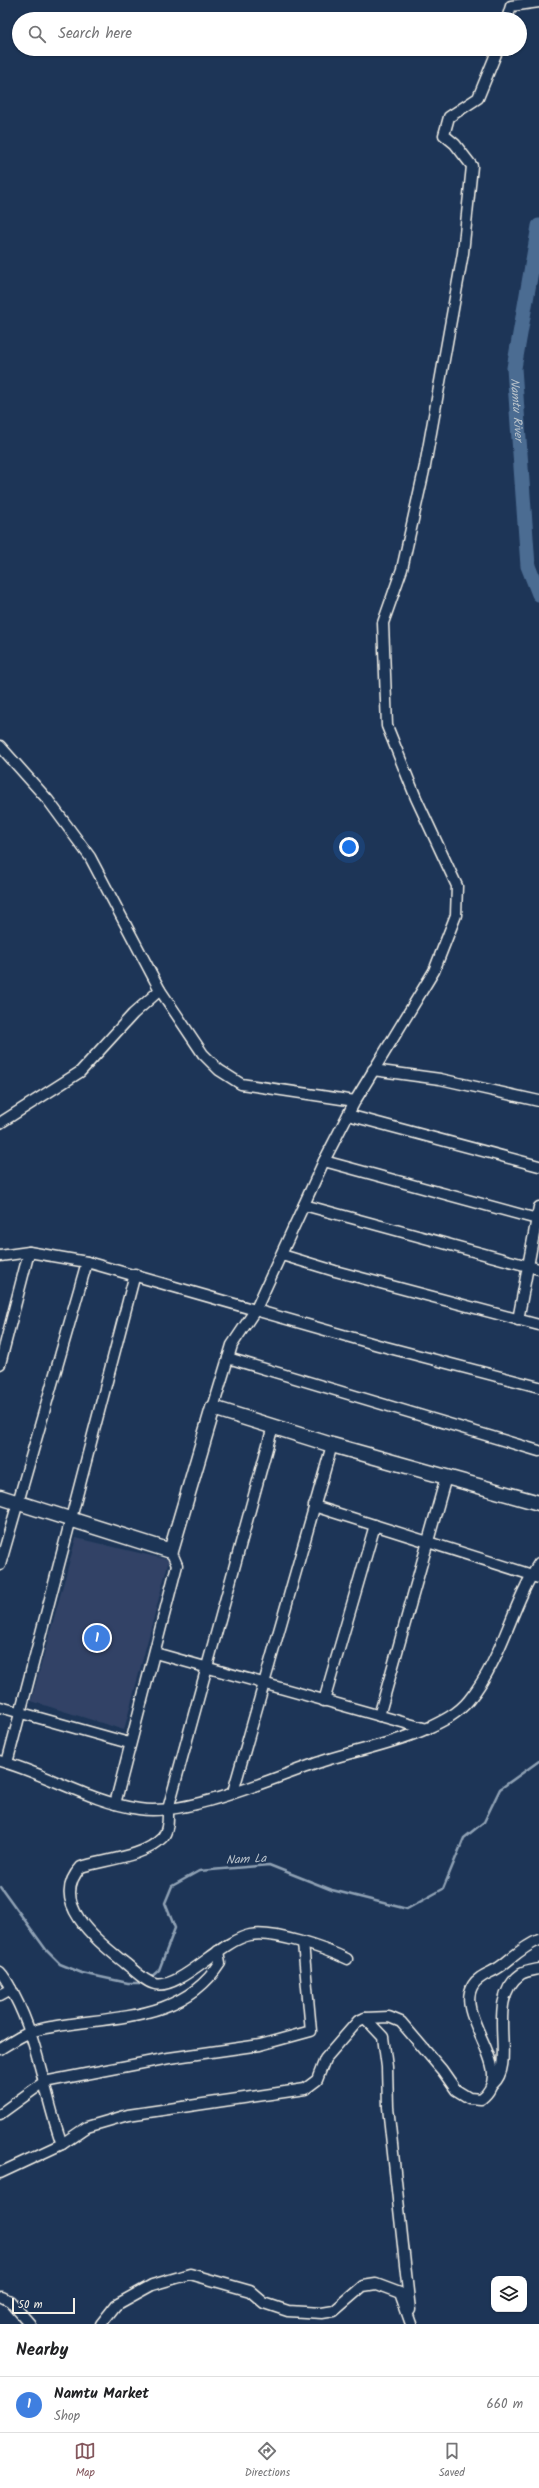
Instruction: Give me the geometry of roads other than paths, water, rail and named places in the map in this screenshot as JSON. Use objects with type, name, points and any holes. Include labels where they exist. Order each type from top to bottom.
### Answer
[{"type":"main road","points":[[0,1497],[171,1551],[213,1408],[332,1445],[539,1503]]},
{"type":"street","points":[[509,12],[511,6],[539,2]]},
{"type":"street","points":[[213,1408],[232,1345],[256,1309],[324,1161],[355,1101],[434,971],[456,915],[457,886],[416,798],[387,726],[383,623],[402,569],[425,466],[463,253],[472,166],[455,144],[444,135],[449,117],[478,98],[495,56]]},
{"type":"street","points":[[0,746],[48,800],[90,857],[160,990],[203,1054],[219,1070],[241,1084],[355,1101]]},
{"type":"street","points":[[0,1123],[80,1072],[133,1014],[160,990]]},
{"type":"street","points":[[373,1070],[440,1079],[539,1101]]},
{"type":"street","points":[[348,1114],[539,1166]]},
{"type":"street","points":[[324,1161],[537,1219]]},
{"type":"street","points":[[304,1204],[534,1267]]},
{"type":"street","points":[[518,1320],[534,1267],[539,1208]]},
{"type":"street","points":[[0,1256],[30,1252],[87,1262],[135,1274],[378,1345],[539,1387]]},
{"type":"street","points":[[0,1364],[30,1252]]},
{"type":"street","points":[[282,1255],[335,1271],[539,1325]]},
{"type":"street","points":[[0,1565],[87,1262]]},
{"type":"street","points":[[135,1274],[20,1712],[3,1762],[114,1804],[141,1810],[168,1809],[218,1798],[427,1729],[450,1718],[469,1701],[490,1668],[535,1576],[539,1563]]},
{"type":"street","points":[[228,1358],[539,1451]]},
{"type":"street","points":[[273,1426],[168,1809],[167,1829],[162,1838],[143,1850],[81,1867],[74,1874],[70,1886],[69,1896],[75,1911],[85,1928],[94,1939],[154,1984],[167,1984],[180,1980],[218,1951],[239,1938],[252,1934],[318,1946],[346,1959]]},
{"type":"street","points":[[233,1792],[332,1445]]},
{"type":"street","points":[[379,1716],[446,1477]]},
{"type":"street","points":[[314,1506],[535,1576]]},
{"type":"street","points":[[324,1701],[375,1525]]},
{"type":"street","points":[[114,1804],[177,1565],[171,1551]]},
{"type":"street","points":[[155,1653],[427,1729]]},
{"type":"street","points":[[0,1707],[129,1743]]},
{"type":"street","points":[[0,2173],[62,2144],[87,2127],[128,2115],[305,2089],[317,2080],[325,2059],[342,2038],[358,2021],[364,2018],[389,2017],[401,2022],[442,2070],[456,2090],[469,2098],[481,2099],[488,2094],[494,2075],[469,2004],[469,1994],[478,1979],[499,1968],[528,1946],[539,1940]]},
{"type":"street","points":[[0,2114],[44,2082],[169,2058],[260,2045],[310,2032],[303,1943]]},
{"type":"street","points":[[0,2049],[31,2032],[88,2022],[125,2018],[167,2005],[194,1990],[211,1978],[220,1963],[218,1951]]},
{"type":"street","points":[[492,2085],[498,2080],[504,2066],[500,2024],[509,1989],[522,1973],[539,1969]]},
{"type":"street","points":[[0,1972],[11,1989],[31,2032],[62,2144]]},
{"type":"street","points":[[0,1995],[11,1989]]},
{"type":"street","points":[[364,2018],[383,2037],[387,2067],[388,2107],[397,2177],[410,2321]]},
{"type":"street","points":[[101,2324],[116,2305],[152,2285],[190,2274],[250,2291],[264,2303],[288,2310],[322,2313],[334,2311],[362,2286],[376,2284],[400,2293],[410,2321]]},
{"type":"street","points":[[2,2297],[10,2301],[30,2324]]},
{"type":"waterway","name":"Namtu River","points":[[539,226],[514,368],[528,566],[539,594]]},
{"type":"waterway","name":"Nam La","points":[[149,1979],[159,1970],[175,1928],[165,1903],[172,1886],[199,1871],[269,1865],[332,1890],[407,1909],[443,1889],[464,1838],[484,1822],[500,1789],[539,1761]]},
{"type":"waterway","name":"Nam La","points":[[0,1886],[47,1951],[60,1964],[82,1973],[128,1983],[144,1983]]},
{"type":"place","name":"Namtu Market","points":[[97,1638]]}]
